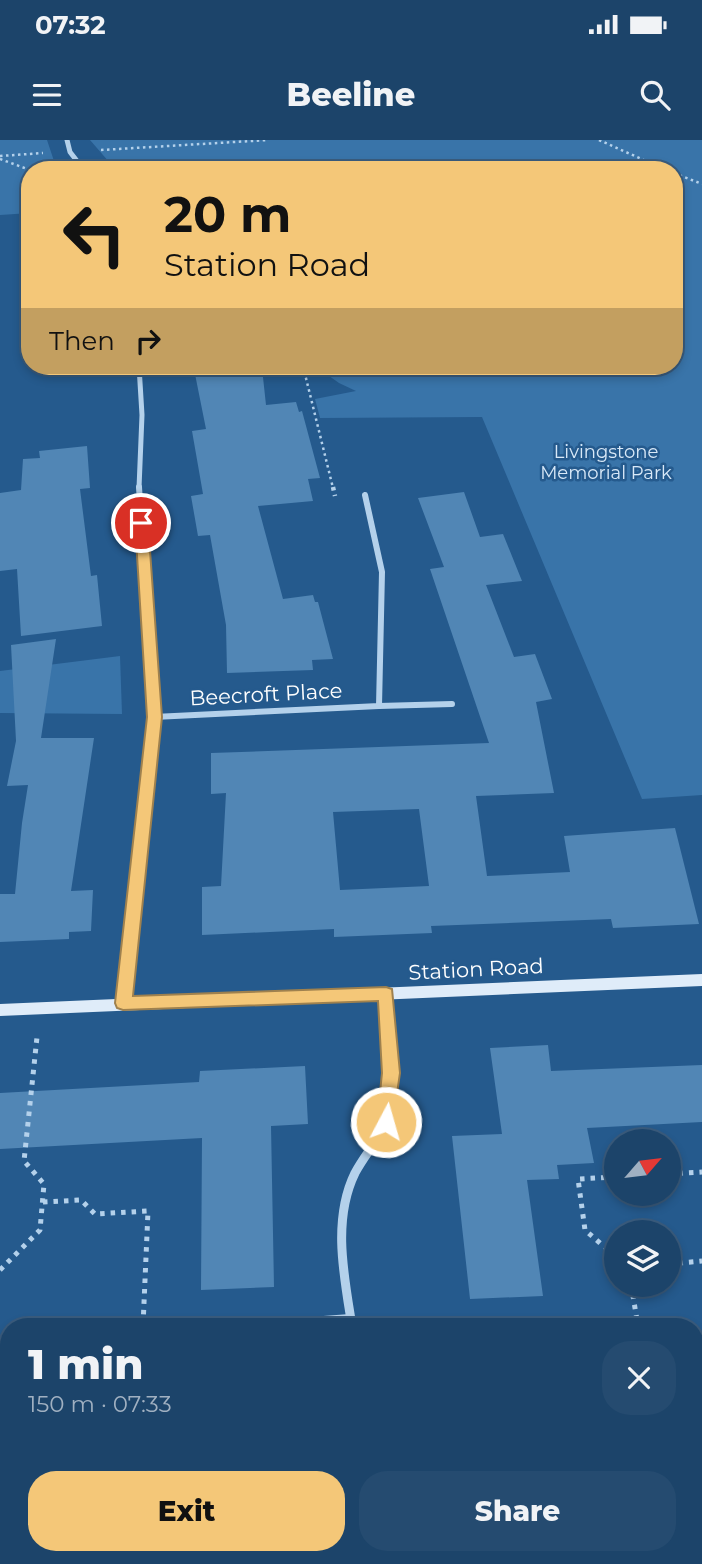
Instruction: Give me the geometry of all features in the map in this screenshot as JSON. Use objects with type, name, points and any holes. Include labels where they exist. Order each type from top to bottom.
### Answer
[{"type":"street","points":[[67,140],[69,152],[76,161]]},
{"type":"street","points":[[123,1003],[154,717],[139,495],[142,415],[140,375]]},
{"type":"street","points":[[365,495],[382,572],[379,706]]},
{"type":"street","name":"Beecroft Place","points":[[154,717],[452,705]]},
{"type":"street","name":"Station Road","points":[[0,1010],[702,980]]},
{"type":"street","points":[[350,1317],[345,1275],[343,1213],[354,1175],[386,1122],[391,1073],[386,994]]},
{"type":"lane","points":[[337,1318],[350,1317]]},
{"type":"path","points":[[0,158],[268,140]]},
{"type":"path","points":[[599,140],[646,161]]},
{"type":"path","points":[[0,158],[21,166]]},
{"type":"path","points":[[683,177],[702,184]]},
{"type":"path","points":[[305,375],[334,496],[365,495]]},
{"type":"path","points":[[0,1270],[40,1230],[44,1184],[24,1161],[40,1008]]},
{"type":"path","points":[[681,1173],[702,1172]]},
{"type":"path","points":[[604,1178],[578,1180],[586,1230],[604,1246]]},
{"type":"path","points":[[42,1202],[81,1200],[94,1214],[148,1211],[142,1318]]},
{"type":"path","points":[[681,1263],[702,1261]]},
{"type":"path","points":[[633,1297],[637,1318]]},
{"type":"green space","points":[[0,140],[47,140],[54,161],[21,161],[21,214],[0,215]]},
{"type":"green space","name":"Livingstone Memorial Park","points":[[90,140],[702,140],[702,795],[642,799],[482,417],[320,418],[315,399],[356,391],[328,375],[683,375],[683,161],[108,161]]},
{"type":"green space","points":[[120,656],[122,714],[0,713],[0,671]]},
{"type":"building","points":[[195,375],[263,375],[266,405],[296,402],[299,412],[302,411],[320,478],[308,479],[313,501],[258,506],[283,599],[313,595],[315,602],[318,602],[333,659],[312,660],[313,670],[227,673],[226,625],[210,535],[198,536],[191,496],[203,494],[192,431],[206,429]]},
{"type":"building","points":[[87,446],[90,488],[80,489],[91,576],[97,575],[102,626],[21,636],[17,569],[0,571],[0,493],[21,490],[23,459],[40,458],[39,451]]},
{"type":"building","points":[[464,492],[480,537],[503,534],[522,581],[486,585],[514,657],[535,654],[552,699],[536,702],[554,793],[476,796],[487,876],[570,872],[564,836],[675,828],[699,924],[613,928],[611,919],[431,926],[432,933],[334,937],[334,929],[202,935],[202,887],[221,886],[226,793],[211,794],[211,753],[489,743],[430,569],[444,567],[418,498]],"holes":[[[419,809],[429,886],[340,890],[333,812]]]},
{"type":"building","points":[[56,639],[41,738],[94,738],[71,891],[93,890],[91,931],[69,932],[69,939],[0,942],[0,894],[15,894],[28,785],[7,786],[16,741],[11,645]]},
{"type":"building","points":[[548,1045],[551,1071],[702,1065],[702,1122],[587,1128],[594,1163],[557,1165],[559,1179],[527,1180],[543,1296],[470,1299],[452,1136],[502,1134],[490,1048]]},
{"type":"building","points":[[305,1066],[308,1124],[271,1126],[274,1287],[201,1290],[202,1138],[0,1149],[0,1093],[199,1082],[200,1071]]},
{"type":"route","points":[[141,523],[154,717],[123,1003],[386,994],[391,1073],[386,1122]]}]
